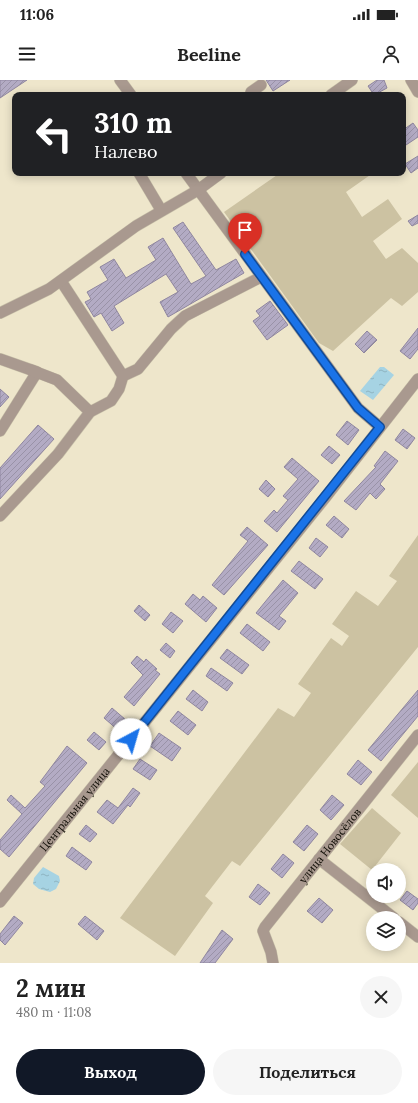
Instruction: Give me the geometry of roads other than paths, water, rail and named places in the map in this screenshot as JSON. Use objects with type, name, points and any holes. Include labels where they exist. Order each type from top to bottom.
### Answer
[{"type":"street","points":[[120,80],[129,92]]},
{"type":"street","points":[[335,92],[352,80]]},
{"type":"street","points":[[410,80],[418,92]]},
{"type":"street","points":[[251,92],[261,85]]},
{"type":"street","points":[[141,176],[160,210]]},
{"type":"street","points":[[188,176],[358,408],[380,427]]},
{"type":"street","points":[[0,313],[50,290],[160,210],[198,190],[217,176]]},
{"type":"street","points":[[0,516],[58,454],[90,412],[111,401],[119,389],[123,376],[138,369],[185,316],[261,277]]},
{"type":"street","points":[[61,281],[123,376]]},
{"type":"street","points":[[0,359],[57,380],[90,412]]},
{"type":"street","points":[[0,431],[37,372]]},
{"type":"street","name":"Центральная улица","points":[[0,902],[418,378]]},
{"type":"street","name":"улица Новосёлов","points":[[273,963],[271,952],[263,931],[418,735]]},
{"type":"street","points":[[319,859],[385,911]]},
{"type":"street","points":[[406,928],[418,937]]},
{"type":"water","points":[[380,367],[384,367],[394,375],[373,400],[360,391]]},
{"type":"water","points":[[43,867],[59,876],[60,881],[56,889],[50,892],[39,889],[33,884],[34,878]]}]
